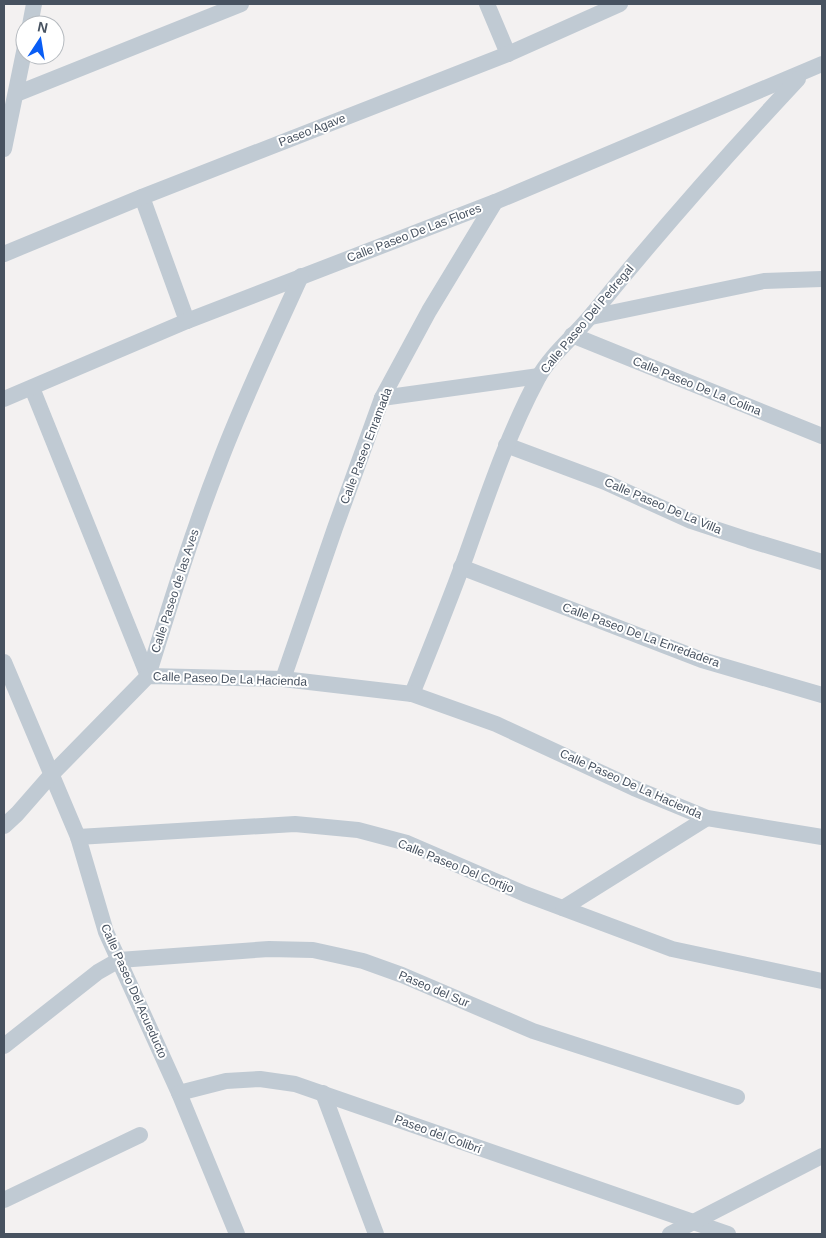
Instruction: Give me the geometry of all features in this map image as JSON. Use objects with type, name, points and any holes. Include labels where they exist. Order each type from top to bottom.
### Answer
[{"type":"street","points":[[16,94],[241,4]]},
{"type":"street","points":[[487,4],[508,54]]},
{"type":"street","name":"Paseo Agave","points":[[4,254],[142,197],[508,54],[620,4]]},
{"type":"street","name":"Calle Paseo De Las Flores","points":[[4,399],[187,321],[495,202],[803,74],[822,64]]},
{"type":"street","points":[[4,149],[22,65]]},
{"type":"street","name":"Calle Paseo Del Pedregal","points":[[412,694],[462,567],[506,445],[539,376],[572,335],[591,317],[660,232],[738,143],[803,74]]},
{"type":"street","points":[[142,197],[187,321]]},
{"type":"street","name":"Calle Paseo Enramada","points":[[283,679],[382,398],[430,311],[495,202]]},
{"type":"street","name":"Calle Paseo de las Aves","points":[[148,676],[197,522],[219,462],[301,276]]},
{"type":"street","points":[[591,317],[764,281],[822,279]]},
{"type":"street","name":"Calle Paseo De La Colina","points":[[572,335],[822,436]]},
{"type":"street","points":[[382,398],[539,376]]},
{"type":"street","name":"Calle Paseo de las Aves","points":[[32,388],[148,676]]},
{"type":"street","name":"Calle Paseo De La Villa","points":[[506,445],[605,482],[691,521],[822,562]]},
{"type":"street","name":"Calle Paseo De La Enredadera","points":[[462,567],[702,660],[822,695]]},
{"type":"street","name":"Calle Paseo Del Acueducto","points":[[4,662],[78,836],[106,932],[179,1093],[238,1234]]},
{"type":"street","name":"Calle Paseo De La Hacienda","points":[[4,826],[148,676],[283,679],[412,694],[496,724],[634,788],[707,818],[822,837]]},
{"type":"street","points":[[563,908],[707,818]]},
{"type":"street","name":"Calle Paseo Del Cortijo","points":[[78,836],[295,824],[358,830],[406,844],[672,950],[822,981]]},
{"type":"street","name":"Paseo del Sur","points":[[119,960],[269,949],[313,950],[364,961],[402,975],[533,1031],[737,1097]]},
{"type":"street","points":[[4,1046],[98,972],[119,960]]},
{"type":"street","name":"Paseo del Colibrí","points":[[179,1093],[226,1081],[260,1079],[295,1084],[728,1234]]},
{"type":"street","points":[[323,1093],[376,1234]]},
{"type":"street","points":[[4,1200],[140,1135]]},
{"type":"street","points":[[670,1234],[822,1156]]}]
